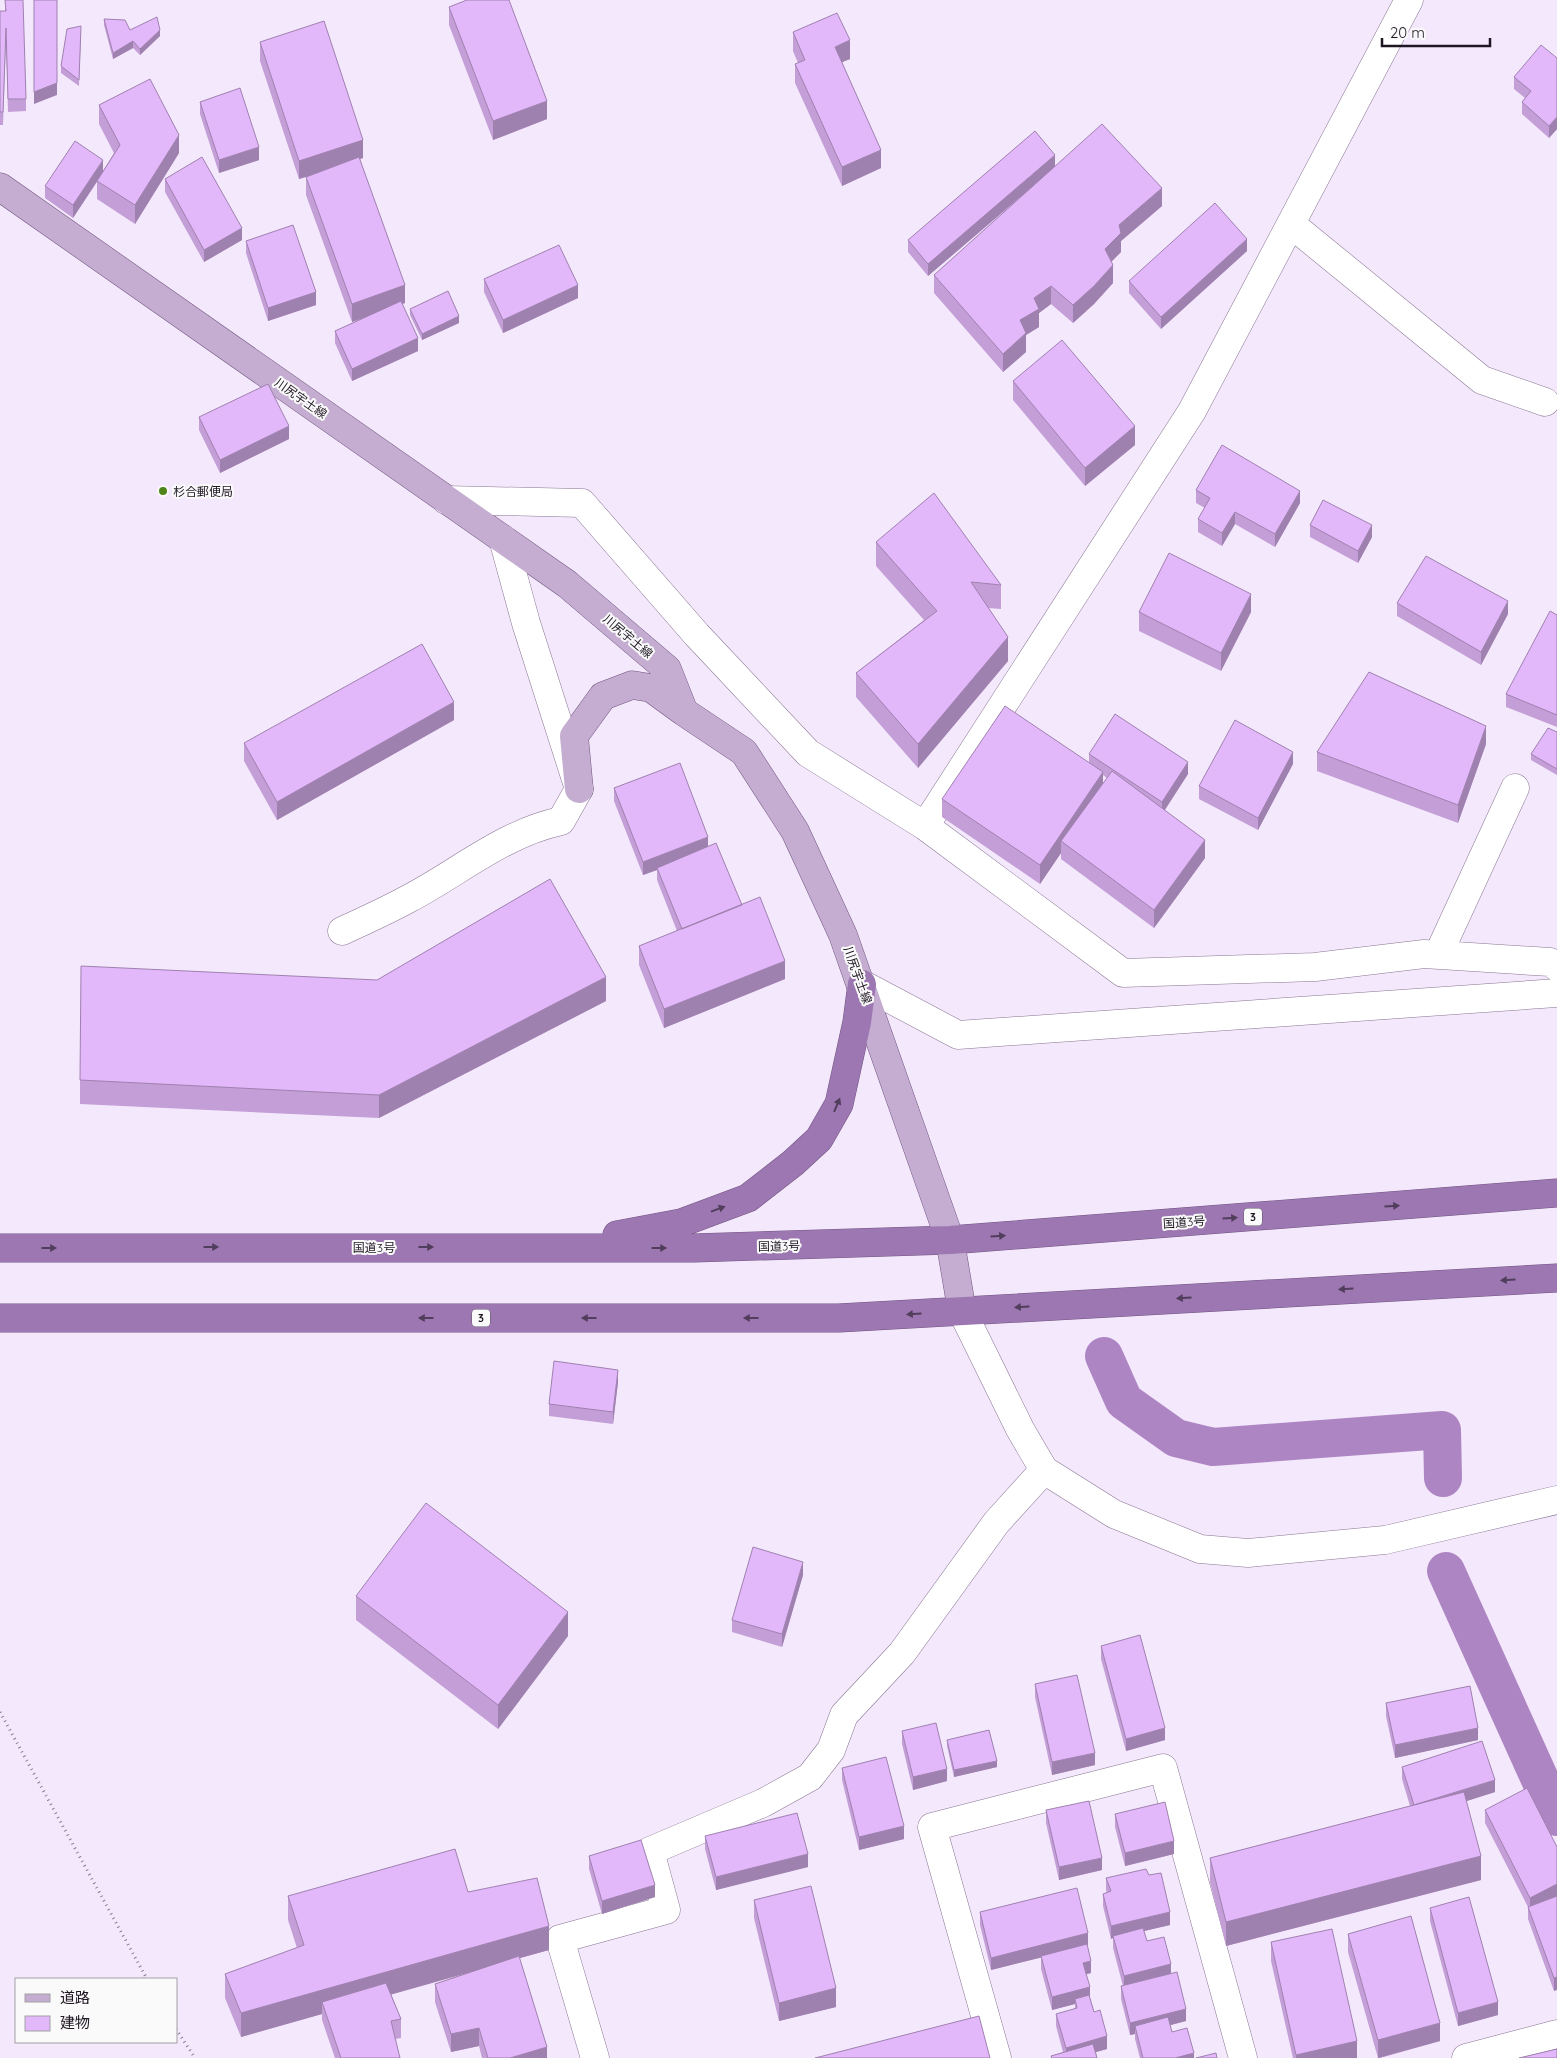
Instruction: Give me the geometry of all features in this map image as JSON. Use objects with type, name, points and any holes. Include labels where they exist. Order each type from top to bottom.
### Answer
[{"type":"highway","points":[[552,1247],[681,1223],[748,1198],[793,1163],[819,1139],[838,1104],[856,1022],[862,984]]},
{"type":"highway","name":"国道3号","points":[[0,1248],[704,1248],[950,1240],[1557,1193]]},
{"type":"highway","name":"3","points":[[0,1318],[839,1318],[1557,1278]]},
{"type":"main road","name":"川尻宇土線","points":[[0,187],[566,584],[667,669],[684,712],[744,752],[795,831],[844,935],[950,1240],[962,1310]]},
{"type":"main road","points":[[578,789],[574,736],[602,696],[632,686],[650,688],[684,712]]},
{"type":"street","points":[[925,826],[1192,411],[1409,0]]},
{"type":"street","points":[[1290,224],[1482,380],[1544,402]]},
{"type":"street","points":[[446,500],[582,502],[696,635],[808,753],[925,826],[1123,973],[1315,967],[1424,954],[1550,962],[1557,967]]},
{"type":"street","points":[[342,931],[408,899],[465,864],[538,826],[561,821],[578,789],[526,623],[503,539]]},
{"type":"street","points":[[1438,955],[1516,788]]},
{"type":"street","points":[[862,984],[958,1035],[1557,994]]},
{"type":"street","points":[[962,1310],[1020,1429],[1044,1470],[1114,1514],[1200,1549],[1248,1553],[1385,1540],[1557,1500]]},
{"type":"street","points":[[595,2058],[560,1939],[666,1910],[650,1851],[763,1803],[810,1777],[831,1750],[844,1715],[902,1653],[996,1523],[1044,1470]]},
{"type":"street","points":[[997,2058],[932,1827],[1163,1768],[1243,2058]]},
{"type":"street","points":[[960,2034],[988,2026]]},
{"type":"street","points":[[1466,2058],[1557,2034]]},
{"type":"path","points":[[0,1712],[146,1978]]},
{"type":"path","points":[[178,2032],[195,2058]]},
{"type":"building","points":[[5,0],[23,0],[26,99],[8,99],[6,28],[3,112],[0,112],[0,11],[6,11]]},
{"type":"building","points":[[34,0],[57,0],[57,83],[34,92]]},
{"type":"building","points":[[467,0],[509,0],[547,101],[493,121],[449,7]]},
{"type":"building","points":[[837,13],[850,40],[835,47],[881,150],[842,167],[795,64],[805,60],[793,32]]},
{"type":"building","points":[[157,17],[160,30],[140,49],[133,41],[113,53],[104,19],[125,20],[130,30]]},
{"type":"building","points":[[324,21],[363,140],[299,161],[260,42]]},
{"type":"building","points":[[81,26],[79,80],[61,66],[67,29]]},
{"type":"building","points":[[1541,45],[1557,58],[1557,117],[1549,126],[1522,102],[1531,91],[1514,77]]},
{"type":"building","points":[[150,79],[179,135],[135,205],[97,181],[120,145],[99,105]]},
{"type":"building","points":[[240,88],[259,147],[219,160],[200,102]]},
{"type":"building","points":[[1102,124],[1162,188],[1119,225],[1121,233],[1105,249],[1113,265],[1094,286],[1073,305],[1051,286],[1034,298],[1039,309],[1020,320],[1026,333],[1003,354],[934,275]]},
{"type":"building","points":[[1035,131],[1055,155],[928,264],[908,240]]},
{"type":"building","points":[[75,141],[103,160],[73,205],[45,186]]},
{"type":"building","points":[[202,157],[242,228],[204,250],[165,179]]},
{"type":"building","points":[[359,157],[405,285],[352,304],[306,177]]},
{"type":"building","points":[[1215,203],[1247,239],[1161,317],[1129,281]]},
{"type":"building","points":[[293,225],[316,292],[268,308],[246,241]]},
{"type":"building","points":[[559,245],[578,285],[503,320],[484,279]]},
{"type":"building","points":[[448,291],[459,316],[422,334],[410,309]]},
{"type":"building","points":[[401,301],[418,338],[352,369],[335,331]]},
{"type":"building","points":[[1062,340],[1135,426],[1085,468],[1013,381]]},
{"type":"building","points":[[268,384],[289,426],[220,460],[199,417]]},
{"type":"building","points":[[1222,445],[1300,491],[1275,534],[1235,512],[1222,533],[1198,519],[1210,498],[1196,490]]},
{"type":"building","points":[[934,493],[1001,585],[971,582],[1008,637],[918,744],[856,673],[937,611],[876,542]]},
{"type":"building","points":[[1323,500],[1372,525],[1358,551],[1310,525]]},
{"type":"building","points":[[1169,553],[1251,594],[1221,653],[1139,612]]},
{"type":"building","points":[[1426,556],[1508,601],[1481,652],[1397,603]]},
{"type":"building","points":[[1550,611],[1557,615],[1557,715],[1506,694]]},
{"type":"building","points":[[422,644],[454,702],[277,802],[244,743]]},
{"type":"building","points":[[1369,672],[1486,726],[1458,805],[1317,752]]},
{"type":"building","points":[[1005,706],[1103,772],[1040,865],[942,799]]},
{"type":"building","points":[[1115,714],[1188,762],[1162,802],[1089,754]]},
{"type":"building","points":[[1235,720],[1293,752],[1258,818],[1199,786]]},
{"type":"building","points":[[1548,728],[1557,732],[1557,769],[1531,754]]},
{"type":"building","points":[[680,763],[708,837],[643,862],[614,788]]},
{"type":"building","points":[[1112,771],[1205,840],[1154,910],[1061,841]]},
{"type":"building","points":[[716,843],[742,905],[682,929],[657,868]]},
{"type":"building","points":[[550,879],[606,977],[379,1095],[80,1080],[81,966],[377,980]]},
{"type":"building","points":[[760,897],[785,961],[664,1009],[639,946]]},
{"type":"building","points":[[554,1361],[618,1370],[613,1412],[549,1404]]},
{"type":"building","points":[[426,1503],[568,1612],[498,1705],[356,1596]]},
{"type":"building","points":[[753,1547],[803,1562],[782,1634],[732,1620]]},
{"type":"building","points":[[1140,1635],[1165,1728],[1126,1739],[1101,1646]]},
{"type":"building","points":[[1077,1675],[1095,1753],[1052,1762],[1035,1684]]},
{"type":"building","points":[[1470,1686],[1478,1728],[1395,1745],[1386,1703]]},
{"type":"building","points":[[936,1723],[947,1769],[913,1777],[902,1731]]},
{"type":"building","points":[[989,1730],[997,1761],[954,1770],[947,1740]]},
{"type":"building","points":[[1482,1741],[1495,1780],[1414,1805],[1402,1767]]},
{"type":"building","points":[[886,1757],[904,1826],[859,1837],[842,1768]]},
{"type":"building","points":[[1527,1788],[1557,1847],[1557,1884],[1530,1898],[1485,1810]]},
{"type":"building","points":[[1464,1792],[1481,1856],[1226,1922],[1210,1858]]},
{"type":"building","points":[[1089,1801],[1102,1858],[1059,1867],[1046,1810]]},
{"type":"building","points":[[1165,1802],[1174,1841],[1125,1853],[1115,1814]]},
{"type":"building","points":[[797,1813],[808,1854],[716,1877],[705,1836]]},
{"type":"building","points":[[641,1840],[655,1885],[602,1901],[589,1856]]},
{"type":"building","points":[[455,1849],[468,1892],[537,1878],[549,1926],[241,2013],[225,1974],[304,1945],[288,1896]]},
{"type":"building","points":[[1146,1869],[1149,1875],[1161,1873],[1170,1912],[1111,1926],[1103,1894],[1111,1891],[1106,1878]]},
{"type":"building","points":[[811,1886],[836,1988],[779,2003],[754,1900]]},
{"type":"building","points":[[1077,1888],[1088,1933],[991,1958],[980,1912]]},
{"type":"building","points":[[1557,1896],[1557,1977],[1554,1978],[1528,1907]]},
{"type":"building","points":[[1469,1897],[1498,2002],[1458,2013],[1430,1908]]},
{"type":"building","points":[[1411,1916],[1440,2023],[1378,2040],[1348,1934]]},
{"type":"building","points":[[1143,1928],[1147,1941],[1164,1937],[1171,1964],[1124,1976],[1113,1936]]},
{"type":"building","points":[[1332,1929],[1357,2041],[1296,2055],[1271,1942]]},
{"type":"building","points":[[1087,1944],[1091,1961],[1083,1963],[1090,1987],[1052,1997],[1041,1956]]},
{"type":"building","points":[[519,1956],[547,2047],[510,2058],[488,2058],[479,2028],[451,2034],[435,1984]]},
{"type":"building","points":[[1177,1972],[1186,2009],[1130,2023],[1121,1986]]},
{"type":"building","points":[[386,1983],[401,2019],[391,2021],[400,2058],[341,2058],[322,2002]]},
{"type":"building","points":[[1089,1995],[1094,2012],[1100,2010],[1107,2036],[1066,2048],[1056,2014],[1077,2008],[1075,1999]]},
{"type":"building","points":[[979,2016],[990,2058],[815,2058]]},
{"type":"building","points":[[1168,2017],[1172,2032],[1187,2028],[1194,2053],[1175,2058],[1143,2058],[1135,2026]]},
{"type":"building","points":[[1093,2044],[1097,2058],[1052,2058],[1051,2056]]},
{"type":"building","points":[[1557,2049],[1557,2058],[1519,2058]]},
{"type":"building","points":[[1216,2053],[1217,2058],[1196,2058]]},
{"type":"waterway","points":[[1104,1356],[1124,1401],[1176,1438],[1213,1447],[1442,1430],[1443,1478]]},
{"type":"waterway","points":[[1446,1571],[1557,1817]]},
{"type":"place","name":"杉合郵便局","points":[[163,491]]}]
